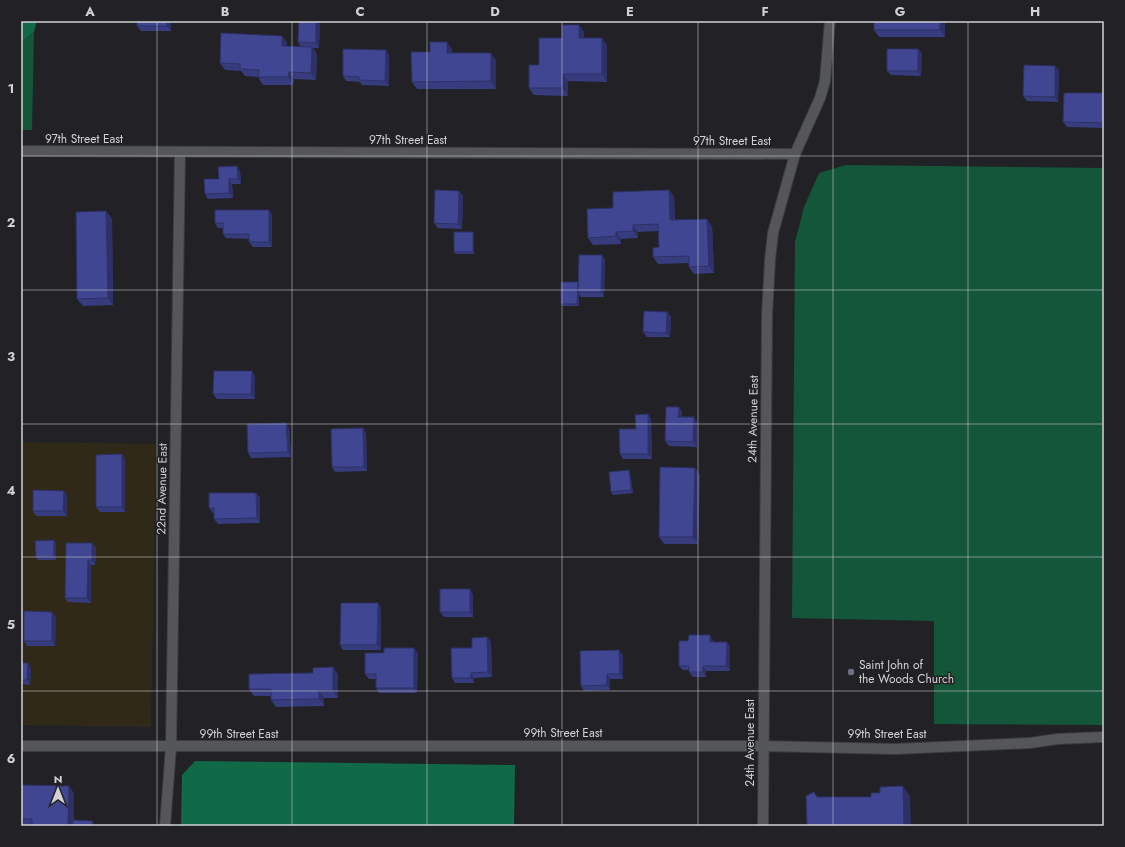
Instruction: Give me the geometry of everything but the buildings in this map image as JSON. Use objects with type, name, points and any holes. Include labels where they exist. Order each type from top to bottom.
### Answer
[{"type":"street","name":"24th Avenue East","points":[[763,826],[762,746],[767,315],[769,276],[773,233],[795,154],[820,98],[825,81],[830,21]]},
{"type":"street","name":"97th Street East","points":[[21,151],[795,154]]},
{"type":"street","name":"22nd Avenue East","points":[[165,826],[165,805],[171,747],[180,152]]},
{"type":"street","name":"99th Street East","points":[[21,746],[762,746],[895,749],[1030,743],[1057,739],[1104,737]]},
{"type":"shaded area","points":[[21,442],[156,444],[151,727],[21,725]]},
{"type":"green space","points":[[21,21],[37,21],[34,32],[21,42]]},
{"type":"green space","points":[[34,32],[32,130],[21,130],[21,42]]},
{"type":"green space","points":[[846,165],[1104,168],[1104,725],[934,724],[934,621],[792,618],[795,242],[804,207],[819,173]]},
{"type":"green space","points":[[195,761],[515,765],[514,826],[181,826],[182,775]]},
{"type":"place","name":"Saint John of the Woods Church","points":[[851,672]]}]
